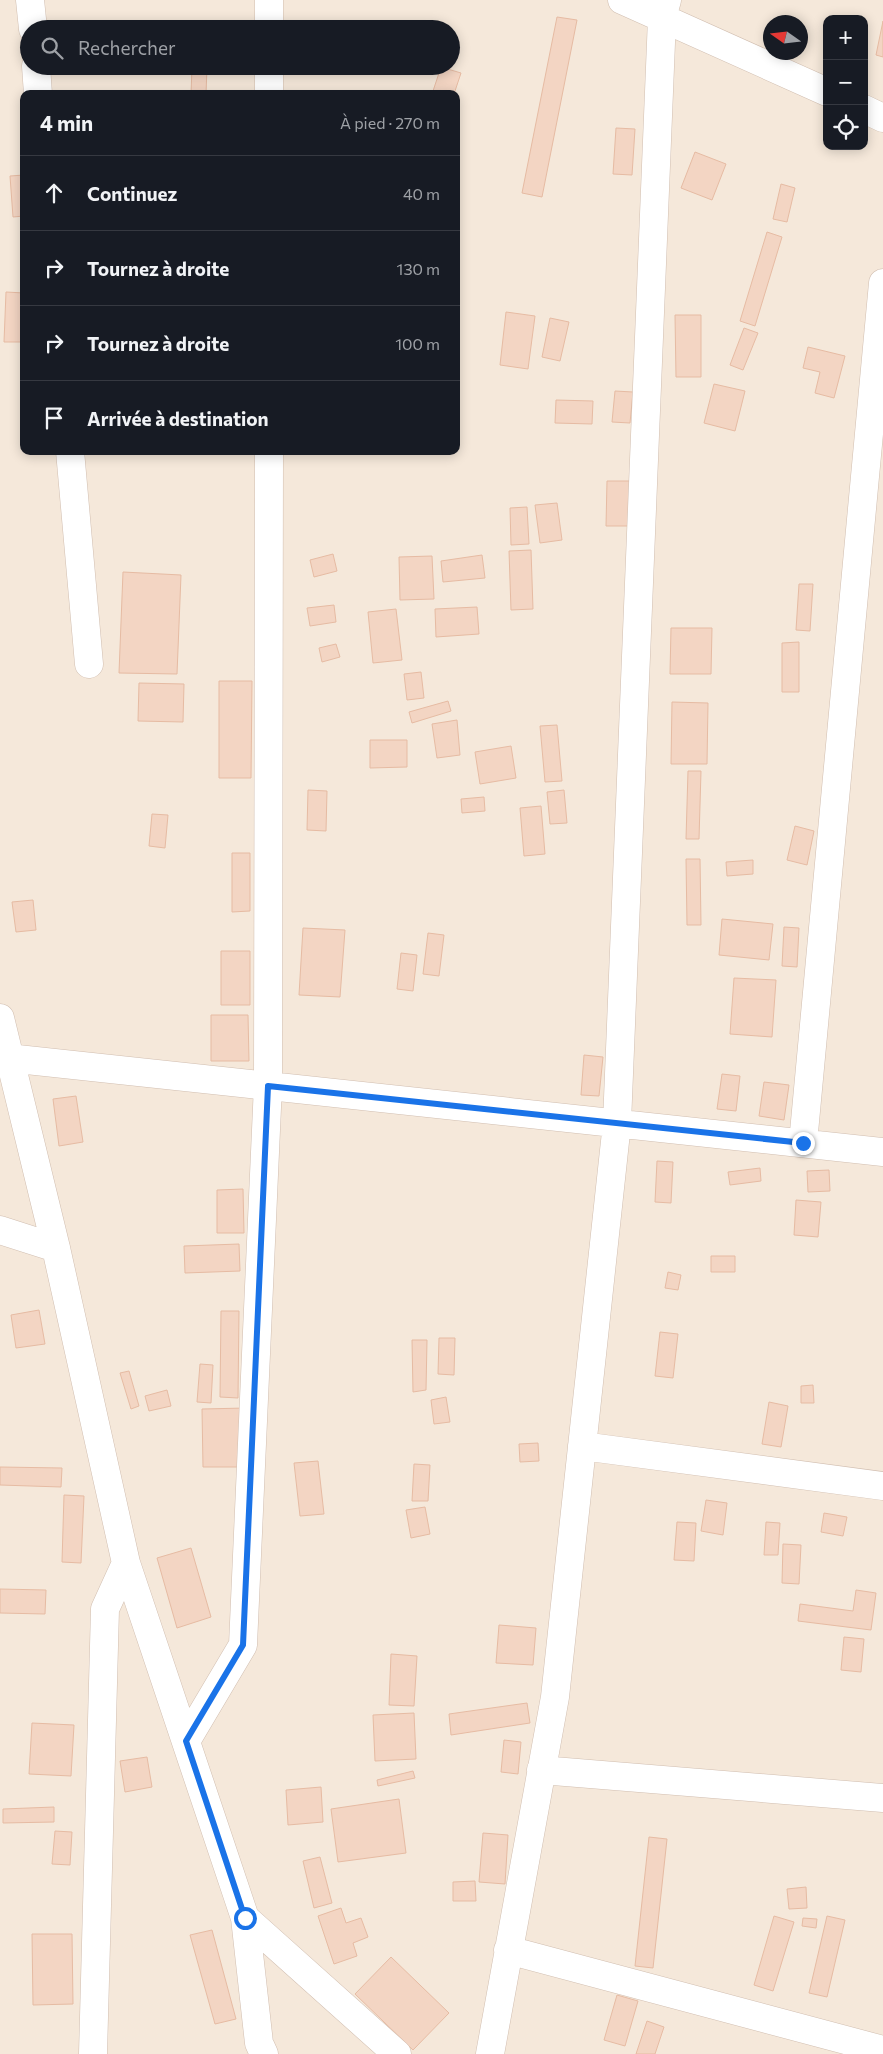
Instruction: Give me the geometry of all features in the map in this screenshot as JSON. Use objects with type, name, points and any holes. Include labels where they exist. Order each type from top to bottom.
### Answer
[{"type":"street","points":[[30,0],[32,20]]},
{"type":"street","points":[[269,0],[269,20]]},
{"type":"street","points":[[622,0],[664,9],[823,90]]},
{"type":"street","points":[[490,2054],[555,1697],[617,1123],[664,9]]},
{"type":"street","points":[[37,75],[38,90]]},
{"type":"street","points":[[269,75],[269,90]]},
{"type":"street","points":[[868,111],[883,118]]},
{"type":"street","points":[[803,1143],[883,284]]},
{"type":"street","points":[[70,455],[89,664]]},
{"type":"street","points":[[186,1741],[243,1645],[268,1086],[269,455]]},
{"type":"street","points":[[0,1018],[8,1058],[56,1248],[126,1563],[245,1918],[259,2043],[264,2054]]},
{"type":"street","points":[[8,1058],[883,1152]]},
{"type":"street","points":[[0,1230],[56,1248]]},
{"type":"street","points":[[582,1446],[883,1486]]},
{"type":"street","points":[[93,2054],[105,1609],[126,1563]]},
{"type":"street","points":[[541,1770],[883,1798]]},
{"type":"street","points":[[245,1918],[397,2054]]},
{"type":"street","points":[[508,1950],[883,2050]]},
{"type":"shaded area","points":[[0,0],[883,0],[883,2054],[0,2054]]},
{"type":"building","points":[[557,17],[577,20],[542,197],[522,193]]},
{"type":"building","points":[[883,21],[883,57],[876,55]]},
{"type":"building","points":[[461,73],[455,90],[433,90],[438,75],[460,75]]},
{"type":"building","points":[[192,75],[207,75],[206,90],[191,90]]},
{"type":"building","points":[[616,128],[635,129],[632,175],[613,174]]},
{"type":"building","points":[[695,152],[726,164],[712,200],[681,188]]},
{"type":"building","points":[[20,175],[20,216],[13,217],[10,176]]},
{"type":"building","points":[[781,184],[795,188],[787,222],[773,219]]},
{"type":"building","points":[[767,232],[782,237],[755,326],[740,321]]},
{"type":"building","points":[[6,292],[20,293],[20,342],[4,342]]},
{"type":"building","points":[[506,312],[535,316],[528,369],[500,365]]},
{"type":"building","points":[[675,315],[701,315],[701,377],[676,377]]},
{"type":"building","points":[[550,318],[569,322],[560,361],[542,357]]},
{"type":"building","points":[[744,328],[758,333],[743,370],[730,365]]},
{"type":"building","points":[[808,347],[845,356],[834,398],[815,393],[820,372],[803,368]]},
{"type":"building","points":[[714,384],[745,391],[735,431],[704,423]]},
{"type":"building","points":[[615,391],[633,392],[630,423],[612,422]]},
{"type":"building","points":[[556,400],[593,401],[592,424],[555,423]]},
{"type":"building","points":[[607,481],[630,481],[630,526],[606,526]]},
{"type":"building","points":[[557,503],[562,540],[540,543],[535,505]]},
{"type":"building","points":[[527,507],[529,544],[511,545],[510,508]]},
{"type":"building","points":[[531,550],[533,609],[511,610],[509,551]]},
{"type":"building","points":[[333,554],[337,571],[314,577],[310,560]]},
{"type":"building","points":[[482,555],[485,578],[443,582],[441,561]]},
{"type":"building","points":[[432,556],[434,599],[400,600],[399,557]]},
{"type":"building","points":[[123,572],[181,575],[177,674],[119,673]]},
{"type":"building","points":[[799,584],[813,584],[810,631],[796,630]]},
{"type":"building","points":[[334,605],[336,622],[310,626],[307,608]]},
{"type":"building","points":[[477,607],[479,634],[436,637],[435,609]]},
{"type":"building","points":[[396,609],[402,660],[373,663],[368,612]]},
{"type":"building","points":[[671,628],[712,628],[711,674],[670,674]]},
{"type":"building","points":[[799,642],[799,692],[782,692],[782,643]]},
{"type":"building","points":[[336,644],[340,657],[322,662],[319,648]]},
{"type":"building","points":[[421,672],[424,698],[407,700],[404,674]]},
{"type":"building","points":[[219,681],[252,681],[251,778],[219,778]]},
{"type":"building","points":[[139,683],[184,684],[183,722],[138,721]]},
{"type":"building","points":[[448,701],[451,711],[412,723],[409,712]]},
{"type":"building","points":[[672,702],[708,703],[707,764],[671,764]]},
{"type":"building","points":[[457,720],[460,755],[437,758],[432,724]]},
{"type":"building","points":[[557,725],[562,781],[545,782],[540,726]]},
{"type":"building","points":[[370,740],[407,740],[407,767],[370,768]]},
{"type":"building","points":[[511,746],[516,778],[480,784],[475,752]]},
{"type":"building","points":[[688,771],[701,771],[699,839],[686,839]]},
{"type":"building","points":[[308,790],[327,791],[326,831],[307,830]]},
{"type":"building","points":[[564,790],[567,823],[550,824],[547,792]]},
{"type":"building","points":[[484,797],[485,811],[462,813],[461,799]]},
{"type":"building","points":[[541,806],[545,854],[524,856],[520,808]]},
{"type":"building","points":[[152,814],[168,815],[165,848],[149,846]]},
{"type":"building","points":[[795,826],[814,831],[807,865],[787,860]]},
{"type":"building","points":[[232,853],[250,853],[250,911],[232,912]]},
{"type":"building","points":[[686,859],[700,859],[701,925],[687,925]]},
{"type":"building","points":[[753,860],[753,874],[727,876],[726,862]]},
{"type":"building","points":[[33,900],[36,930],[16,932],[12,902]]},
{"type":"building","points":[[722,919],[773,924],[769,960],[719,955]]},
{"type":"building","points":[[784,927],[799,928],[797,967],[782,966]]},
{"type":"building","points":[[303,928],[345,930],[340,997],[299,995]]},
{"type":"building","points":[[428,933],[444,935],[439,976],[423,974]]},
{"type":"building","points":[[221,951],[250,951],[250,1005],[221,1005]]},
{"type":"building","points":[[401,953],[417,955],[413,991],[397,989]]},
{"type":"building","points":[[734,978],[776,980],[772,1037],[730,1034]]},
{"type":"building","points":[[211,1015],[248,1015],[249,1061],[211,1061]]},
{"type":"building","points":[[584,1055],[603,1057],[599,1096],[581,1095]]},
{"type":"building","points":[[722,1074],[740,1076],[736,1111],[717,1109]]},
{"type":"building","points":[[764,1082],[789,1085],[784,1120],[759,1116]]},
{"type":"building","points":[[76,1096],[83,1142],[59,1146],[53,1099]]},
{"type":"building","points":[[657,1161],[673,1162],[671,1203],[655,1202]]},
{"type":"building","points":[[760,1168],[761,1181],[730,1185],[728,1172]]},
{"type":"building","points":[[829,1170],[830,1191],[808,1192],[807,1171]]},
{"type":"building","points":[[243,1189],[244,1233],[217,1233],[217,1190]]},
{"type":"building","points":[[796,1200],[821,1202],[818,1237],[794,1235]]},
{"type":"building","points":[[239,1244],[240,1271],[185,1273],[184,1246]]},
{"type":"building","points":[[711,1256],[735,1256],[735,1272],[711,1272]]},
{"type":"building","points":[[668,1272],[681,1275],[678,1290],[665,1288]]},
{"type":"building","points":[[39,1310],[45,1344],[16,1348],[11,1315]]},
{"type":"building","points":[[221,1311],[239,1311],[238,1398],[220,1397]]},
{"type":"building","points":[[660,1332],[678,1334],[673,1378],[655,1376]]},
{"type":"building","points":[[439,1338],[455,1338],[454,1375],[438,1374]]},
{"type":"building","points":[[412,1340],[427,1340],[426,1390],[413,1392]]},
{"type":"building","points":[[200,1364],[213,1365],[211,1403],[197,1402]]},
{"type":"building","points":[[129,1371],[139,1406],[131,1409],[120,1373]]},
{"type":"building","points":[[813,1385],[814,1403],[801,1403],[801,1386]]},
{"type":"building","points":[[167,1390],[171,1406],[149,1411],[145,1396]]},
{"type":"building","points":[[446,1397],[450,1422],[434,1424],[431,1400]]},
{"type":"building","points":[[769,1402],[788,1406],[781,1447],[762,1444]]},
{"type":"building","points":[[246,1408],[246,1467],[203,1467],[202,1409]]},
{"type":"building","points":[[538,1443],[539,1461],[520,1462],[519,1444]]},
{"type":"building","points":[[318,1461],[324,1514],[300,1516],[294,1463]]},
{"type":"building","points":[[414,1464],[430,1465],[428,1501],[412,1501]]},
{"type":"building","points":[[0,1467],[62,1468],[61,1487],[0,1485]]},
{"type":"building","points":[[64,1495],[84,1496],[81,1563],[62,1562]]},
{"type":"building","points":[[706,1500],[727,1503],[723,1535],[701,1531]]},
{"type":"building","points":[[425,1507],[430,1534],[411,1538],[406,1510]]},
{"type":"building","points":[[824,1513],[847,1517],[843,1536],[821,1532]]},
{"type":"building","points":[[677,1522],[696,1523],[694,1561],[674,1560]]},
{"type":"building","points":[[766,1522],[780,1523],[778,1555],[764,1555]]},
{"type":"building","points":[[783,1544],[801,1545],[799,1584],[782,1583]]},
{"type":"building","points":[[191,1548],[211,1617],[177,1628],[157,1558]]},
{"type":"building","points":[[0,1589],[46,1590],[45,1614],[0,1613]]},
{"type":"building","points":[[856,1590],[876,1593],[871,1630],[798,1621],[800,1604],[853,1611]]},
{"type":"building","points":[[499,1625],[536,1628],[533,1665],[496,1663]]},
{"type":"building","points":[[844,1637],[864,1639],[861,1672],[841,1670]]},
{"type":"building","points":[[391,1654],[417,1656],[414,1706],[389,1705]]},
{"type":"building","points":[[527,1703],[530,1723],[451,1735],[449,1714]]},
{"type":"building","points":[[414,1713],[416,1759],[375,1761],[373,1715]]},
{"type":"building","points":[[32,1723],[74,1725],[71,1776],[29,1774]]},
{"type":"building","points":[[504,1740],[521,1742],[518,1774],[501,1772]]},
{"type":"building","points":[[147,1757],[152,1787],[125,1792],[120,1761]]},
{"type":"building","points":[[413,1771],[415,1778],[378,1786],[377,1780]]},
{"type":"building","points":[[321,1787],[323,1822],[288,1825],[286,1790]]},
{"type":"building","points":[[399,1799],[406,1853],[338,1862],[331,1809]]},
{"type":"building","points":[[54,1807],[54,1822],[3,1823],[3,1809]]},
{"type":"building","points":[[55,1831],[72,1832],[70,1865],[52,1864]]},
{"type":"building","points":[[483,1833],[508,1835],[505,1884],[479,1882]]},
{"type":"building","points":[[649,1837],[667,1839],[653,1968],[635,1966]]},
{"type":"building","points":[[320,1857],[332,1903],[314,1908],[303,1861]]},
{"type":"building","points":[[475,1881],[476,1901],[453,1901],[453,1882]]},
{"type":"building","points":[[806,1887],[807,1908],[789,1909],[787,1889]]},
{"type":"building","points":[[341,1908],[346,1923],[361,1918],[368,1937],[353,1943],[357,1956],[334,1964],[318,1916]]},
{"type":"building","points":[[774,1916],[794,1922],[773,1991],[754,1985]]},
{"type":"building","points":[[827,1916],[845,1920],[827,1997],[809,1993]]},
{"type":"building","points":[[803,1918],[817,1919],[816,1928],[802,1926]]},
{"type":"building","points":[[212,1930],[236,2019],[215,2024],[190,1935]]},
{"type":"building","points":[[32,1934],[72,1934],[73,2004],[33,2005]]},
{"type":"building","points":[[391,1957],[449,2013],[413,2050],[355,1994]]},
{"type":"building","points":[[617,1995],[638,2001],[625,2046],[604,2040]]},
{"type":"building","points":[[647,2021],[664,2027],[655,2054],[636,2054]]},
{"type":"route","points":[[245,1918],[186,1741],[243,1645],[268,1086],[803,1143]]}]
